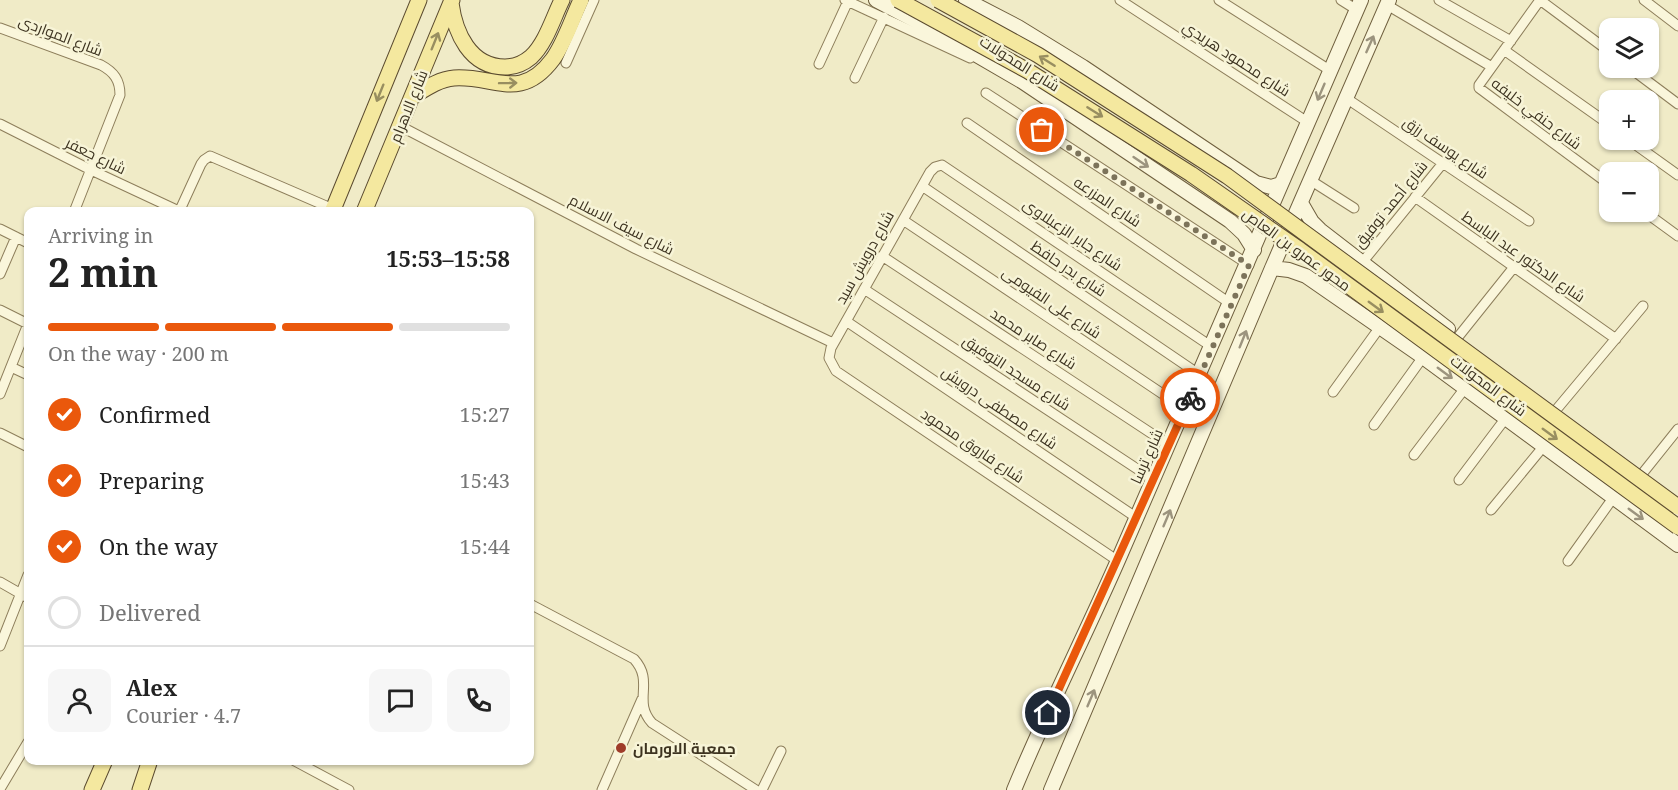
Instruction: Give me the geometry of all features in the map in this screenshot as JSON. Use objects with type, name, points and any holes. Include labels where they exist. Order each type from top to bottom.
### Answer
[{"type":"main road","name":"شارع الاهرام","points":[[334,207],[419,0]]},
{"type":"main road","points":[[451,1],[456,29],[471,52],[485,63],[496,67],[509,67],[524,62],[536,51],[562,0]]},
{"type":"main road","points":[[412,97],[448,79],[464,78],[508,84],[531,79],[553,58],[580,0]]},
{"type":"main road","name":"محور عمرو بن العاص","points":[[898,0],[1028,71],[1191,174],[1300,250],[1678,527]]},
{"type":"main road","name":"محور عمرو بن العاص","points":[[938,0],[1038,56],[1227,176],[1678,507]]},
{"type":"main road","name":"شارع الاهرام","points":[[366,207],[451,1]]},
{"type":"main road","points":[[92,790],[103,765]]},
{"type":"main road","points":[[140,790],[148,765]]},
{"type":"street","points":[[566,63],[594,0]]},
{"type":"street","name":"شارع المحولات","points":[[876,0],[995,66],[1230,221],[1244,234],[1254,250]]},
{"type":"street","name":"شارع المحولات","points":[[966,0],[1018,27],[1083,67],[1252,181],[1266,186],[1281,184]]},
{"type":"street","name":"شارع محمود هريدي","points":[[1120,0],[1309,123]]},
{"type":"street","points":[[1219,0],[1331,71]]},
{"type":"street","points":[[1341,0],[1359,5]]},
{"type":"street","points":[[1439,0],[1508,46],[1599,116]]},
{"type":"street","points":[[1051,790],[1272,268],[1388,2],[1492,67],[1540,0],[1599,44]]},
{"type":"street","points":[[1644,0],[1678,26]]},
{"type":"street","points":[[819,64],[846,1],[977,61],[995,66]]},
{"type":"street","name":"شارع ترسا","points":[[1017,786],[1249,265],[1281,184],[1359,5]]},
{"type":"street","points":[[855,78],[884,17]]},
{"type":"street","name":"شارع المواردى","points":[[0,28],[101,65],[117,78],[120,95],[76,207]]},
{"type":"street","name":"شارع حنفي خليفه","points":[[1492,67],[1479,85],[1481,91],[1599,177]]},
{"type":"street","points":[[1643,78],[1678,104]]},
{"type":"street","points":[[986,93],[1249,265]]},
{"type":"street","name":"شارع يوسف رزق","points":[[1346,98],[1529,221]]},
{"type":"street","name":"شارع المزرعه","points":[[967,123],[1231,303]]},
{"type":"street","name":"شارع جعفر","points":[[0,124],[171,207]]},
{"type":"street","name":"شارع سيف الاسلام","points":[[400,126],[636,249],[833,344]]},
{"type":"street","points":[[1643,150],[1678,175]]},
{"type":"street","points":[[182,207],[201,164],[210,156],[326,207]]},
{"type":"street","name":"شارع أحمد توفيق","points":[[1361,264],[1443,163]]},
{"type":"street","name":"شارع جابر الزعبلاوى","points":[[922,186],[932,169],[938,165],[946,166],[1212,347]]},
{"type":"street","points":[[1310,180],[1354,208]]},
{"type":"street","points":[[1230,221],[1242,214],[1251,202],[1252,181]]},
{"type":"street","name":"شارع درويش سيد","points":[[833,344],[922,186]]},
{"type":"street","name":"شارع بدر حافظ","points":[[922,186],[1200,375]]},
{"type":"street","name":"شارع الدكتور عبد الباسط","points":[[1415,197],[1616,339]]},
{"type":"street","name":"شارع المحولات","points":[[1301,203],[1312,222],[1361,264],[1678,500]]},
{"type":"street","name":"شارع على الفيومى","points":[[903,220],[1185,409]]},
{"type":"street","points":[[1659,222],[1678,236]]},
{"type":"street","points":[[0,229],[24,241]]},
{"type":"street","points":[[0,274],[16,237]]},
{"type":"street","points":[[1306,276],[1303,265],[1305,253],[1312,244],[1328,237]]},
{"type":"street","name":"شارع صابر محمد","points":[[882,256],[1169,445]]},
{"type":"street","points":[[1458,337],[1514,267]]},
{"type":"street","name":"شارع المحولات","points":[[1272,268],[1289,270],[1306,276],[1423,357],[1678,545]]},
{"type":"street","name":"شارع مسجد التوفيق","points":[[864,289],[1154,480]]},
{"type":"street","points":[[1556,410],[1643,306]]},
{"type":"street","points":[[0,310],[24,322]]},
{"type":"street","name":"شارع مصطفى درويش","points":[[846,321],[1137,518]]},
{"type":"street","points":[[1333,392],[1380,327]]},
{"type":"street","points":[[0,394],[24,334]]},
{"type":"street","name":"شارع فاروق محمود","points":[[833,344],[829,358],[836,370],[1118,561]]},
{"type":"street","points":[[1374,424],[1423,357]]},
{"type":"street","points":[[11,367],[24,373]]},
{"type":"street","points":[[1414,455],[1465,388]]},
{"type":"street","points":[[1459,480],[1505,419]]},
{"type":"street","points":[[1642,474],[1678,429]]},
{"type":"street","points":[[0,433],[24,445]]},
{"type":"street","points":[[1491,510],[1543,447]]},
{"type":"street","points":[[1568,561],[1613,498]]},
{"type":"street","points":[[0,582],[24,595]]},
{"type":"street","points":[[0,646],[24,598]]},
{"type":"street","points":[[534,606],[634,659],[645,677],[642,698],[602,790]]},
{"type":"street","points":[[642,698],[644,711],[652,723],[756,790]]},
{"type":"street","points":[[0,789],[24,749]]},
{"type":"street","points":[[762,790],[781,751]]},
{"type":"street","points":[[302,765],[349,790]]},
{"type":"street","points":[[1042,790],[1058,775]]},
{"type":"way so far","points":[[1042,130],[1249,265],[1190,398]]},
{"type":"place","name":"جمعية الاورمان","points":[[621,748]]},
{"type":"route","points":[[1048,713],[1190,398]]}]
